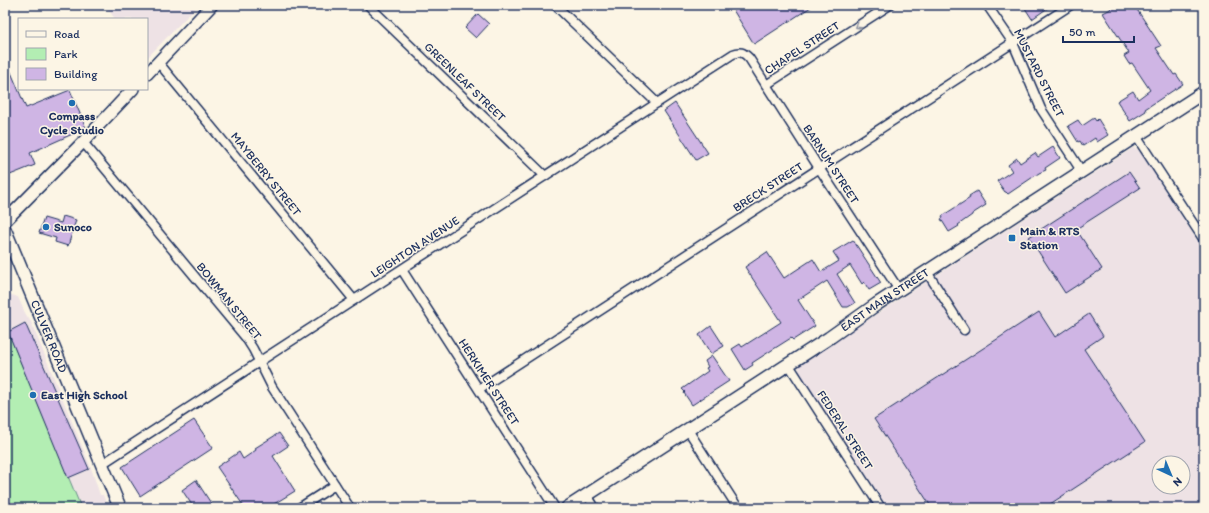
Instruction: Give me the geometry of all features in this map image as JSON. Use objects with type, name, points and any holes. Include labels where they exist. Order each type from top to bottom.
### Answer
[{"type":"main road","points":[[148,73],[212,5]]},
{"type":"main road","points":[[5,221],[132,90]]},
{"type":"main road","name":"EAST MAIN STREET","points":[[567,508],[1204,92]]},
{"type":"main road","name":"CULVER ROAD","points":[[5,230],[120,508]]},
{"type":"street","name":"GREENLEAF STREET","points":[[368,5],[544,176]]},
{"type":"street","points":[[555,5],[657,103]]},
{"type":"street","name":"CHAPEL STREET","points":[[766,85],[890,5]]},
{"type":"street","name":"MUSTARD STREET","points":[[987,5],[1013,43],[1041,109],[1082,172]]},
{"type":"street","name":"BRECK STREET","points":[[479,389],[1071,5]]},
{"type":"street","name":"LEIGHTON AVENUE","points":[[102,464],[733,54],[742,52]]},
{"type":"street","name":"BARNUM STREET","points":[[742,52],[749,58],[899,290]]},
{"type":"street","name":"MAYBERRY STREET","points":[[158,62],[354,300]]},
{"type":"street","points":[[1136,136],[1204,240]]},
{"type":"street","name":"BOWMAN STREET","points":[[83,142],[246,338],[272,387],[350,508]]},
{"type":"street","name":"HERKIMER STREET","points":[[402,270],[555,508]]},
{"type":"street","points":[[927,272],[964,330]]},
{"type":"street","name":"FEDERAL STREET","points":[[789,364],[881,508]]},
{"type":"street","points":[[688,430],[738,508]]},
{"type":"street","points":[[299,508],[335,484]]},
{"type":"street","points":[[587,495],[595,508]]},
{"type":"shaded area","points":[[105,5],[198,5],[148,57],[148,18],[114,18]]},
{"type":"shaded area","points":[[1133,148],[1137,149],[1204,251],[1204,508],[888,508],[799,372],[799,366],[801,363]]},
{"type":"shaded area","name":"East High School","points":[[5,293],[18,297],[31,322],[91,468],[100,495],[103,495],[108,508],[5,508]]},
{"type":"green space","points":[[5,328],[8,332],[80,505],[72,508],[5,508]]},
{"type":"building","points":[[730,5],[814,5],[754,44]]},
{"type":"building","points":[[1023,5],[1052,5],[1032,19]]},
{"type":"building","points":[[1108,5],[1134,5],[1161,46],[1156,48],[1174,75],[1176,74],[1183,84],[1145,109],[1146,111],[1130,121],[1117,101],[1133,91],[1138,99],[1150,90],[1132,63],[1129,64],[1124,56],[1129,53],[1103,13],[1111,9]]},
{"type":"building","points":[[478,14],[489,24],[476,38],[465,28]]},
{"type":"building","points":[[5,58],[26,108],[70,90],[86,128],[30,153],[35,165],[10,175],[5,162]]},
{"type":"building","points":[[675,103],[708,153],[696,160],[664,111]]},
{"type":"building","points":[[1094,118],[1096,121],[1098,119],[1108,135],[1097,142],[1095,138],[1083,146],[1080,141],[1078,142],[1068,126],[1078,120],[1082,126]]},
{"type":"building","points":[[1053,147],[1060,158],[1045,168],[1046,170],[1039,173],[1008,194],[1005,192],[997,181],[1012,171],[1008,165],[1017,158],[1020,163],[1035,153],[1038,157]]},
{"type":"building","points":[[1129,172],[1140,188],[1076,229],[1102,269],[1065,293],[1029,237]]},
{"type":"building","points":[[977,191],[986,205],[949,232],[941,219],[943,218],[942,216],[970,198],[969,196]]},
{"type":"building","points":[[63,216],[76,220],[68,246],[55,242],[56,238],[39,233],[44,218],[61,223]]},
{"type":"building","points":[[853,240],[881,283],[869,290],[864,282],[862,284],[850,265],[837,274],[855,303],[848,307],[843,307],[827,281],[798,300],[815,326],[793,340],[791,338],[752,363],[753,365],[745,370],[732,349],[740,344],[742,347],[781,322],[745,267],[767,252],[784,278],[813,259],[821,272],[839,261],[833,252]]},
{"type":"building","points":[[1039,312],[1055,337],[1089,314],[1103,336],[1084,349],[1145,442],[1044,508],[932,508],[874,419]]},
{"type":"building","points":[[25,323],[89,469],[68,478],[8,332]]},
{"type":"building","points":[[711,326],[724,346],[711,354],[699,335]]},
{"type":"building","points":[[712,356],[729,381],[692,405],[682,389],[708,371],[705,361]]},
{"type":"building","points":[[194,420],[213,448],[140,496],[122,467]]},
{"type":"building","points":[[279,433],[288,446],[273,456],[295,491],[274,504],[276,508],[245,508],[217,467],[239,452],[243,459],[256,450],[255,448]]},
{"type":"building","points":[[196,480],[214,508],[194,508],[182,490]]},
{"type":"place","name":"Compass Cycle Studio","points":[[72,103]]},
{"type":"place","name":"Sunoco","points":[[46,227]]},
{"type":"place","name":"Main & RTS Station","points":[[1012,238]]},
{"type":"place","name":"East High School","points":[[33,395]]}]
